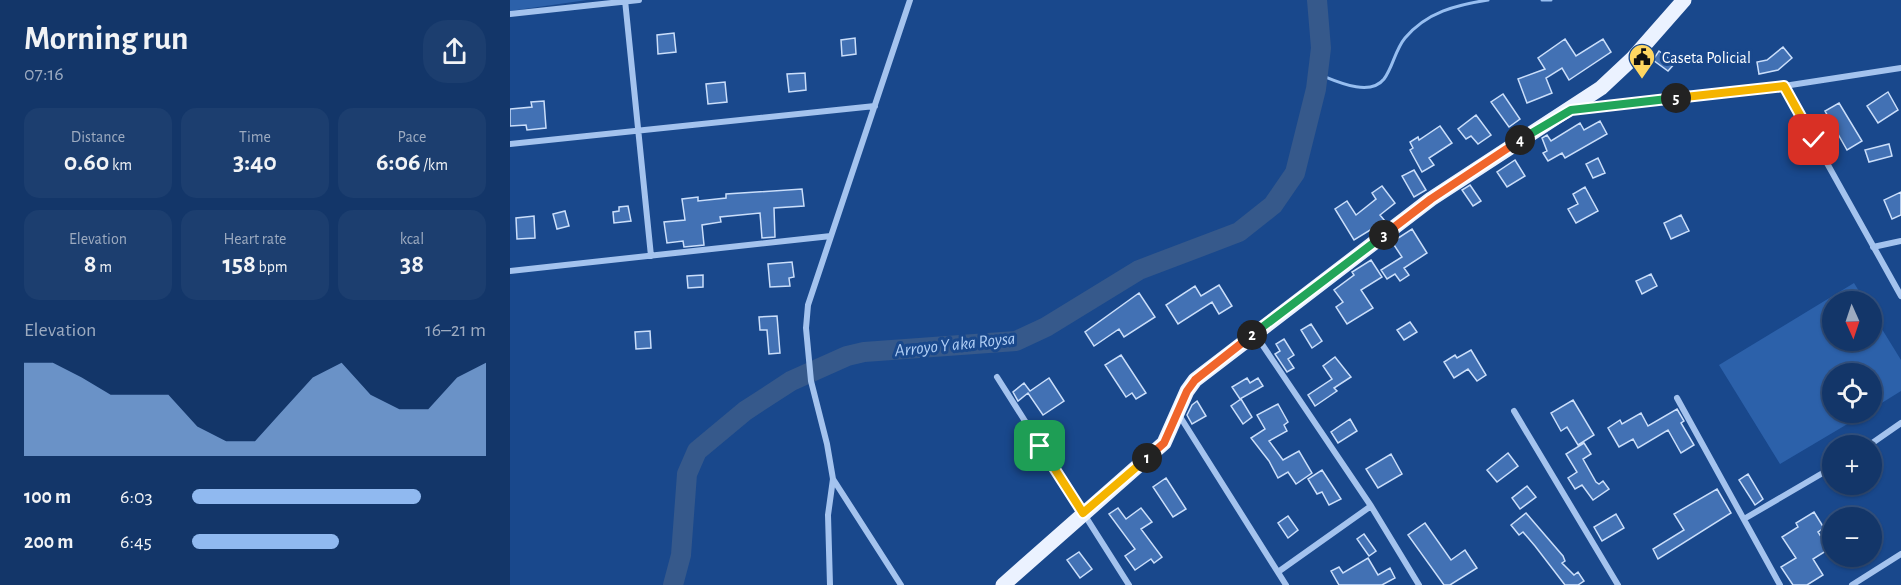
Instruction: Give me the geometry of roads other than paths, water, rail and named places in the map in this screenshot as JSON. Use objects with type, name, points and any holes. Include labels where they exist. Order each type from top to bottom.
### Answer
[{"type":"main road","points":[[1003,585],[1164,443],[1187,391],[1195,380],[1431,199],[1511,145],[1571,110],[1601,88],[1633,58],[1684,0]]},
{"type":"street","points":[[510,14],[639,0]]},
{"type":"street","points":[[830,585],[828,515],[833,479],[828,444],[811,381],[807,353],[808,305],[910,0]]},
{"type":"street","points":[[625,1],[651,256]]},
{"type":"street","points":[[1571,110],[1784,86],[1901,68]]},
{"type":"street","points":[[1784,86],[1901,296]]},
{"type":"street","points":[[510,144],[875,106]]},
{"type":"street","points":[[510,271],[831,236]]},
{"type":"street","points":[[1874,247],[1901,241]]},
{"type":"street","points":[[1254,333],[1371,506],[1419,585]]},
{"type":"street","points":[[997,377],[1129,585]]},
{"type":"street","points":[[1677,398],[1780,585]]},
{"type":"street","points":[[1514,411],[1617,585]]},
{"type":"street","points":[[1178,413],[1286,585]]},
{"type":"street","points":[[1882,436],[1901,423]]},
{"type":"street","points":[[1744,519],[1822,473]]},
{"type":"street","points":[[833,479],[901,585]]},
{"type":"street","points":[[1278,572],[1371,506]]},
{"type":"street","points":[[1852,585],[1901,554]]},
{"type":"waterway","name":"Arroyo Y aka Roysa","points":[[673,585],[681,555],[687,474],[697,451],[745,411],[791,381],[847,356],[864,352],[1016,341],[1046,327],[1139,270],[1239,232],[1273,205],[1295,173],[1316,89],[1321,48],[1317,0]]},
{"type":"waterway","points":[[1318,74],[1351,86],[1370,87],[1378,84],[1387,74],[1405,38],[1423,22],[1453,7],[1488,0]]},
{"type":"waterway","points":[[1542,0],[1551,0]]},
{"type":"place","name":"Caseta Policial","points":[[1642,80]]}]
